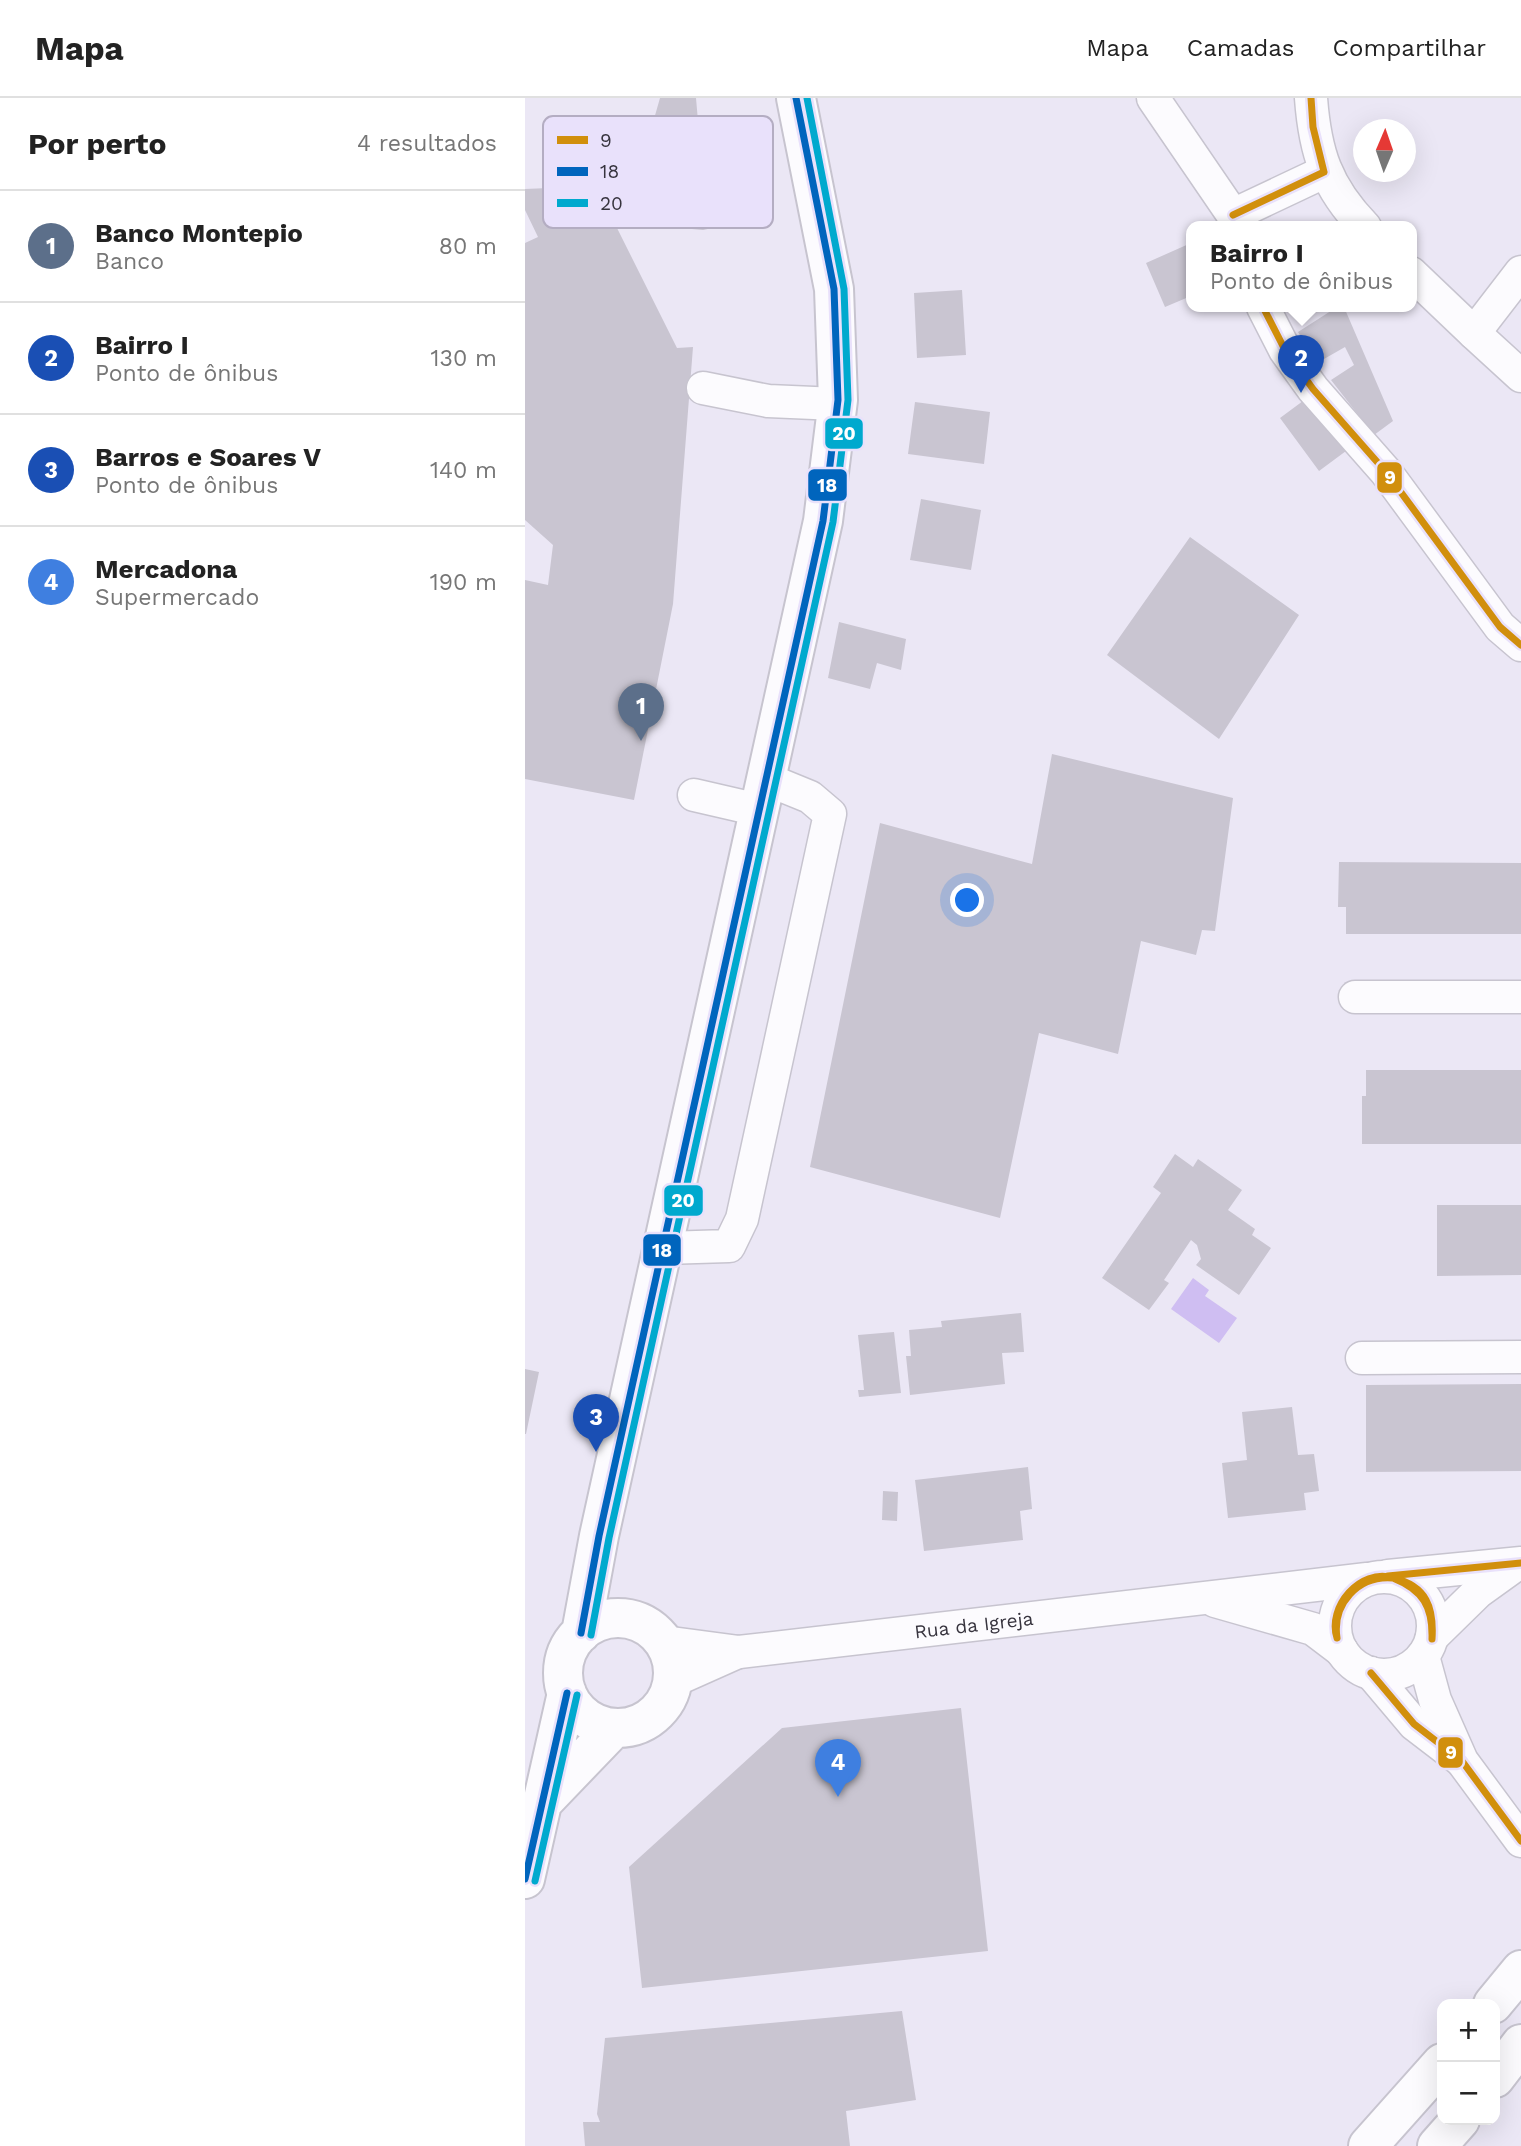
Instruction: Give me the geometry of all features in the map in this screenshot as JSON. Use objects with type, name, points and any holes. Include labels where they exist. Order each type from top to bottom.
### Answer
[{"type":"main road","points":[[581,1633],[599,1536],[823,521],[837,404],[834,289],[796,98]]},
{"type":"main road","points":[[599,1536],[628,1619]]},
{"type":"main road","points":[[611,1619],[628,1619],[648,1627],[664,1642],[670,1654],[673,1681],[669,1697],[653,1716],[631,1727],[614,1728],[585,1717],[574,1706],[563,1677],[565,1661],[571,1646],[581,1633],[595,1624],[611,1619]]},
{"type":"main road","points":[[525,1879],[567,1693]]},
{"type":"main road","points":[[542,1803],[614,1728]]},
{"type":"main road","points":[[1497,1999],[1521,1970]]},
{"type":"main road","points":[[1500,2071],[1521,2044]]},
{"type":"main road","points":[[1368,2146],[1437,2069]]},
{"type":"main road","points":[[1437,2146],[1456,2125]]},
{"type":"street","points":[[1153,98],[1233,221],[1324,172]]},
{"type":"street","points":[[1311,98],[1313,127],[1324,172],[1357,218]]},
{"type":"street","points":[[1481,323],[1521,272]]},
{"type":"street","points":[[1417,277],[1481,323],[1515,366]]},
{"type":"street","points":[[1266,312],[1285,350],[1314,389],[1386,472],[1500,627],[1521,645]]},
{"type":"street","points":[[702,388],[768,401],[837,404]]},
{"type":"street","points":[[664,1248],[729,1246],[742,1219],[830,814],[810,797],[694,795]]},
{"type":"street","points":[[1355,996],[1521,997]]},
{"type":"street","points":[[1362,1358],[1521,1357]]},
{"type":"street","points":[[1520,1563],[1478,1592],[1428,1647],[1408,1669],[1390,1675],[1371,1673],[1353,1664],[1342,1651],[1335,1635],[1335,1618],[1341,1601],[1352,1588],[1378,1578],[1408,1583],[1425,1597],[1433,1616],[1428,1647],[1436,1700],[1462,1760],[1521,1841]]},
{"type":"street","name":"Rua da Igreja","points":[[664,1642],[739,1652],[1520,1563]]},
{"type":"street","name":"Rua da Igreja","points":[[1207,1598],[1313,1629],[1342,1651]]},
{"type":"street","name":"Rua da Igreja","points":[[673,1681],[739,1652]]},
{"type":"street","points":[[1371,1673],[1414,1724],[1462,1760]]},
{"type":"shaded area","points":[[1193,1278],[1209,1290],[1205,1296],[1237,1318],[1219,1343],[1171,1309]]},
{"type":"building","points":[[660,98],[696,98],[698,116],[655,116]]},
{"type":"building","points":[[543,188],[543,228],[617,228],[677,348],[693,347],[673,604],[634,800],[525,779],[525,580],[548,585],[553,545],[525,520],[525,243],[538,237],[525,210],[525,189]]},
{"type":"building","points":[[1186,245],[1186,298],[1165,307],[1146,263]]},
{"type":"building","points":[[962,290],[966,355],[917,358],[914,293]]},
{"type":"building","points":[[1329,312],[1346,312],[1393,421],[1374,435],[1331,380],[1354,365],[1345,347],[1317,363],[1298,332]]},
{"type":"building","points":[[1307,398],[1346,451],[1319,471],[1280,418]]},
{"type":"building","points":[[915,402],[990,412],[984,464],[908,454]]},
{"type":"building","points":[[921,499],[981,510],[971,570],[910,560]]},
{"type":"building","points":[[1190,537],[1299,615],[1219,739],[1107,655]]},
{"type":"building","points":[[839,622],[906,639],[901,670],[877,663],[870,689],[828,678]]},
{"type":"building","points":[[1052,754],[1233,798],[1215,931],[1202,930],[1196,955],[1141,941],[1118,1054],[1039,1033],[1000,1218],[810,1167],[880,823],[1032,864]]},
{"type":"building","points":[[1339,862],[1521,863],[1521,934],[1346,934],[1346,907],[1338,907]]},
{"type":"building","points":[[1366,1070],[1521,1070],[1521,1144],[1362,1144],[1362,1096],[1366,1096]]},
{"type":"building","points":[[1175,1154],[1193,1167],[1198,1159],[1242,1190],[1228,1210],[1255,1229],[1252,1235],[1271,1248],[1239,1295],[1196,1265],[1201,1259],[1197,1245],[1191,1240],[1164,1280],[1169,1283],[1149,1310],[1102,1278],[1161,1193],[1153,1187]]},
{"type":"building","points":[[1437,1205],[1521,1205],[1521,1275],[1437,1276]]},
{"type":"building","points":[[1021,1313],[1024,1352],[1002,1353],[1005,1384],[910,1395],[906,1356],[911,1356],[909,1330],[942,1327],[941,1321]]},
{"type":"building","points":[[894,1332],[901,1393],[859,1397],[858,1390],[864,1390],[858,1335]]},
{"type":"building","points":[[525,1369],[539,1372],[526,1434],[525,1434]]},
{"type":"building","points":[[1521,1384],[1521,1471],[1366,1472],[1366,1385]]},
{"type":"building","points":[[1292,1407],[1298,1455],[1314,1454],[1319,1491],[1304,1493],[1306,1510],[1228,1518],[1222,1463],[1247,1460],[1242,1412]]},
{"type":"building","points":[[1028,1467],[1032,1509],[1020,1511],[1023,1540],[924,1551],[915,1480]]},
{"type":"building","points":[[883,1491],[898,1492],[897,1521],[882,1520]]},
{"type":"building","points":[[961,1708],[988,1951],[642,1988],[629,1867],[782,1728]]},
{"type":"building","points":[[902,2011],[916,2100],[846,2111],[850,2146],[585,2146],[583,2122],[600,2122],[597,2114],[605,2038]]},
{"type":"transit line","name":"18","points":[[581,1633],[599,1536],[823,521],[838,400],[834,289],[796,98]]},
{"type":"transit line","name":"20","points":[[591,1635],[609,1538],[833,522],[848,400],[844,289],[807,98]]},
{"type":"transit line","name":"9","points":[[1311,98],[1313,127],[1324,172]]},
{"type":"transit line","name":"9","points":[[1233,215],[1324,172]]},
{"type":"transit line","name":"9","points":[[1266,312],[1285,350],[1313,389],[1386,472],[1500,627],[1521,645]]},
{"type":"transit line","name":"9","points":[[1388,1576],[1521,1563]]},
{"type":"transit line","name":"9","points":[[1337,1638],[1337,1614],[1349,1593],[1358,1584],[1369,1579],[1381,1576],[1393,1578]]},
{"type":"transit line","name":"9","points":[[1337,1638],[1339,1614],[1350,1594],[1369,1581],[1393,1578]]},
{"type":"transit line","name":"9","points":[[1393,1578],[1414,1587],[1426,1600],[1432,1618],[1432,1639]]},
{"type":"transit line","name":"9","points":[[1393,1578],[1412,1588],[1424,1601],[1431,1618],[1432,1639]]},
{"type":"transit line","name":"9","points":[[1371,1673],[1414,1724],[1462,1761],[1521,1841]]},
{"type":"transit line","name":"18","points":[[525,1879],[567,1693]]},
{"type":"transit line","name":"20","points":[[535,1881],[577,1695]]},
{"type":"place","name":"Bairro I","points":[[1301,393]]},
{"type":"place","name":"Banco Montepio","points":[[641,741]]},
{"type":"place","name":"Barros e Soares V","points":[[596,1452]]},
{"type":"place","name":"Mercadona","points":[[838,1797]]}]
